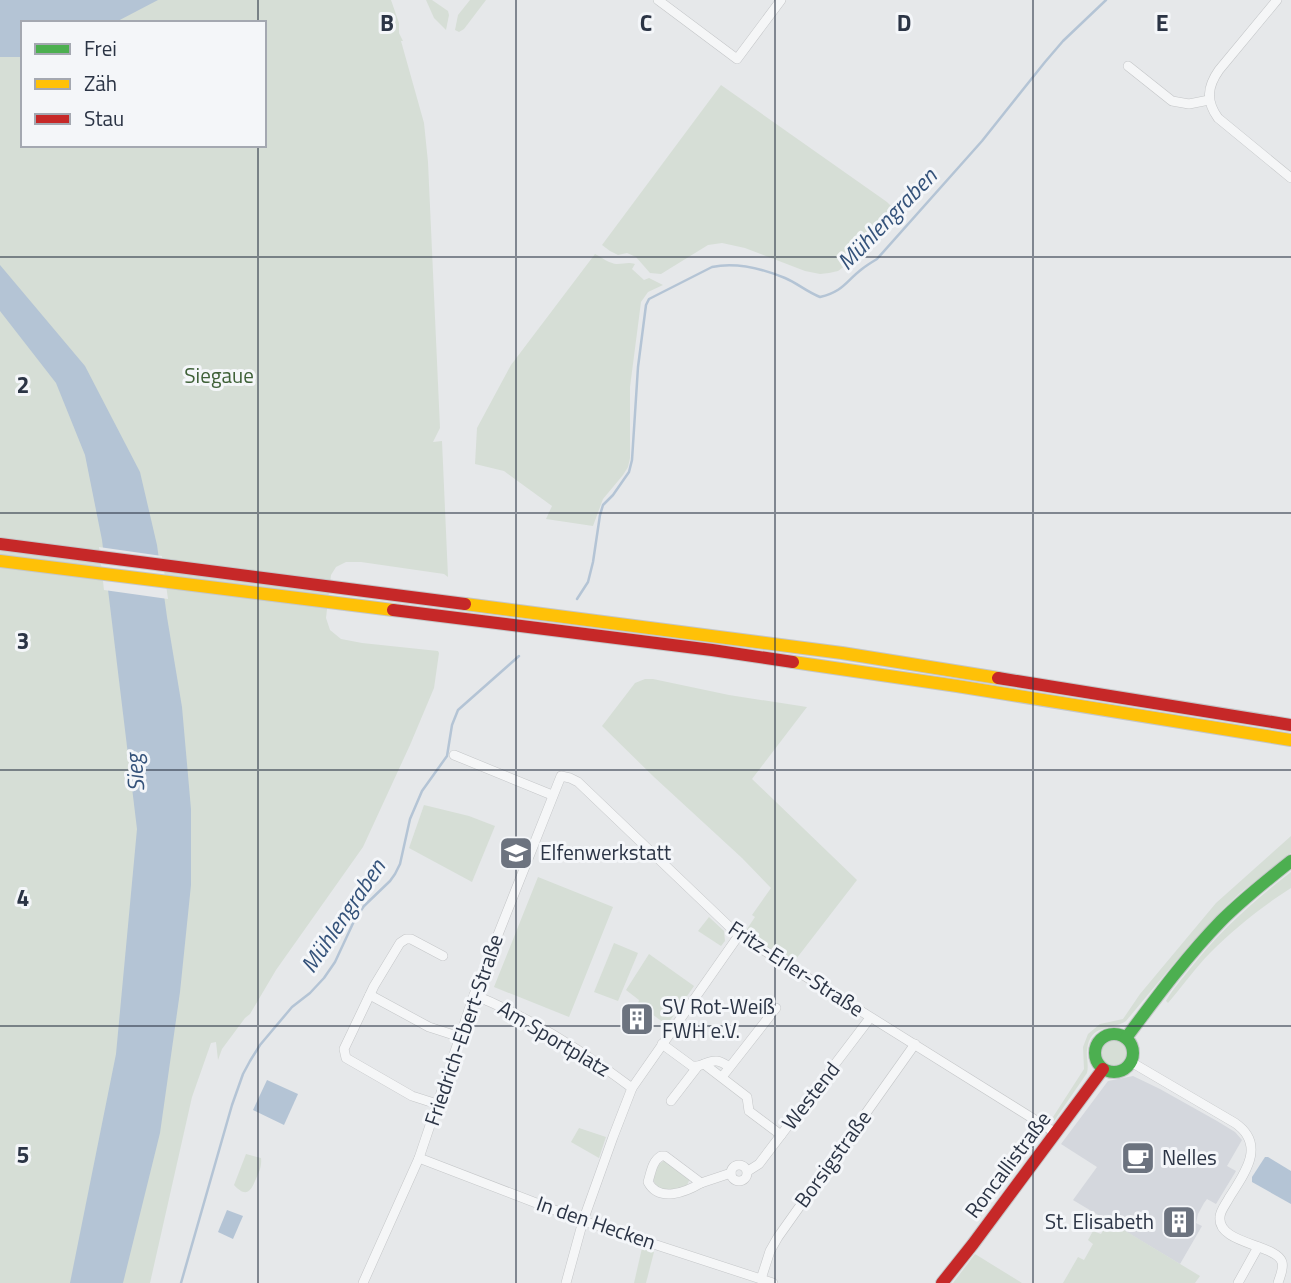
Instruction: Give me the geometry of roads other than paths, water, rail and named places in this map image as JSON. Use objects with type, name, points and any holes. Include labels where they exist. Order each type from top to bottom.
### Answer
[{"type":"main road","points":[[0,544],[842,653],[1291,725]]},
{"type":"main road","points":[[0,561],[712,650],[1291,740]]},
{"type":"main road","points":[[1126,1038],[1214,928],[1243,900],[1291,862]]},
{"type":"main road","points":[[1119,1034],[1126,1038],[1133,1049],[1131,1062],[1116,1072],[1104,1069],[1095,1056],[1095,1048],[1104,1036],[1119,1034]]},
{"type":"main road","name":"Roncallistraße","points":[[942,1283],[1104,1069]]},
{"type":"street","points":[[658,0],[737,60],[782,0]]},
{"type":"street","points":[[1277,0],[1219,70],[1212,83],[1209,100],[1218,118],[1291,178]]},
{"type":"street","points":[[1128,66],[1172,101],[1189,104],[1209,100]]},
{"type":"street","points":[[454,755],[552,795]]},
{"type":"street","name":"Friedrich-Ebert-Straße","points":[[363,1283],[419,1158],[474,995],[561,776]]},
{"type":"street","name":"Fritz-Erler-Straße","points":[[561,776],[578,782],[738,935],[1056,1133]]},
{"type":"street","points":[[566,1283],[583,1222],[632,1088],[738,935]]},
{"type":"street","points":[[437,1104],[412,1096],[356,1065],[345,1056],[344,1049],[370,995],[400,943],[411,939],[443,956]]},
{"type":"street","points":[[370,995],[429,1027],[460,1037]]},
{"type":"street","name":"Am Sportplatz","points":[[474,995],[520,1016],[584,1052],[632,1088]]},
{"type":"street","points":[[722,1077],[776,1008]]},
{"type":"street","name":"Westend","points":[[701,1183],[731,1173],[738,1164],[742,1164],[748,1171],[759,1164],[870,1018]]},
{"type":"street","points":[[662,1044],[692,1066],[712,1060],[729,1067]]},
{"type":"street","name":"Borsigstraße","points":[[761,1279],[770,1251],[778,1237],[915,1044]]},
{"type":"street","points":[[1131,1062],[1245,1132],[1251,1145],[1251,1161],[1221,1211],[1220,1223],[1224,1230],[1280,1258],[1282,1268],[1278,1283]]},
{"type":"street","points":[[701,1065],[722,1077],[747,1097],[749,1111],[781,1135]]},
{"type":"street","points":[[671,1101],[701,1065]]},
{"type":"street","points":[[665,1156],[701,1183],[687,1191],[670,1194],[656,1190],[648,1182],[657,1158],[665,1156]]},
{"type":"street","name":"In den Hecken","points":[[419,1158],[583,1222],[773,1283]]},
{"type":"street","points":[[1238,1283],[1258,1247]]},
{"type":"street","points":[[1280,1258],[1291,1256]]},
{"type":"water","points":[[0,0],[158,0],[118,21],[21,21],[21,57],[0,57]]},
{"type":"water","name":"Sieg","points":[[0,265],[85,366],[140,472],[157,545],[182,707],[191,809],[191,885],[180,992],[160,1133],[123,1283],[70,1283],[116,1054],[137,829],[102,540],[85,455],[56,383],[0,311]]},
{"type":"water","points":[[267,1080],[298,1094],[284,1125],[253,1110]]},
{"type":"water","points":[[1265,1157],[1291,1171],[1291,1204],[1252,1182],[1252,1177]]},
{"type":"water","points":[[227,1210],[243,1216],[233,1239],[218,1232]]},
{"type":"waterway","name":"Mühlengraben","points":[[577,599],[588,582],[603,505],[629,472],[632,460],[638,367],[649,299],[712,267],[721,266],[749,267],[768,272],[820,297],[839,289],[877,259],[982,141],[1063,41],[1106,0]]},
{"type":"waterway","name":"Mühlengraben","points":[[181,1283],[232,1105],[250,1061],[292,1007],[324,978],[335,962],[355,919],[395,874],[400,864],[410,819],[422,791],[447,756],[452,725],[458,710],[519,656]]},
{"type":"place","name":"Elfenwerkstatt","points":[[516,853]]},
{"type":"place","name":"SV Rot-Weiß FWH e.V.","points":[[637,1019]]},
{"type":"place","name":"Nelles","points":[[1138,1158]]},
{"type":"place","name":"St. Elisabeth","points":[[1179,1222]]},
{"type":"park label","name":"Siegaue","points":[[219,376]]}]
